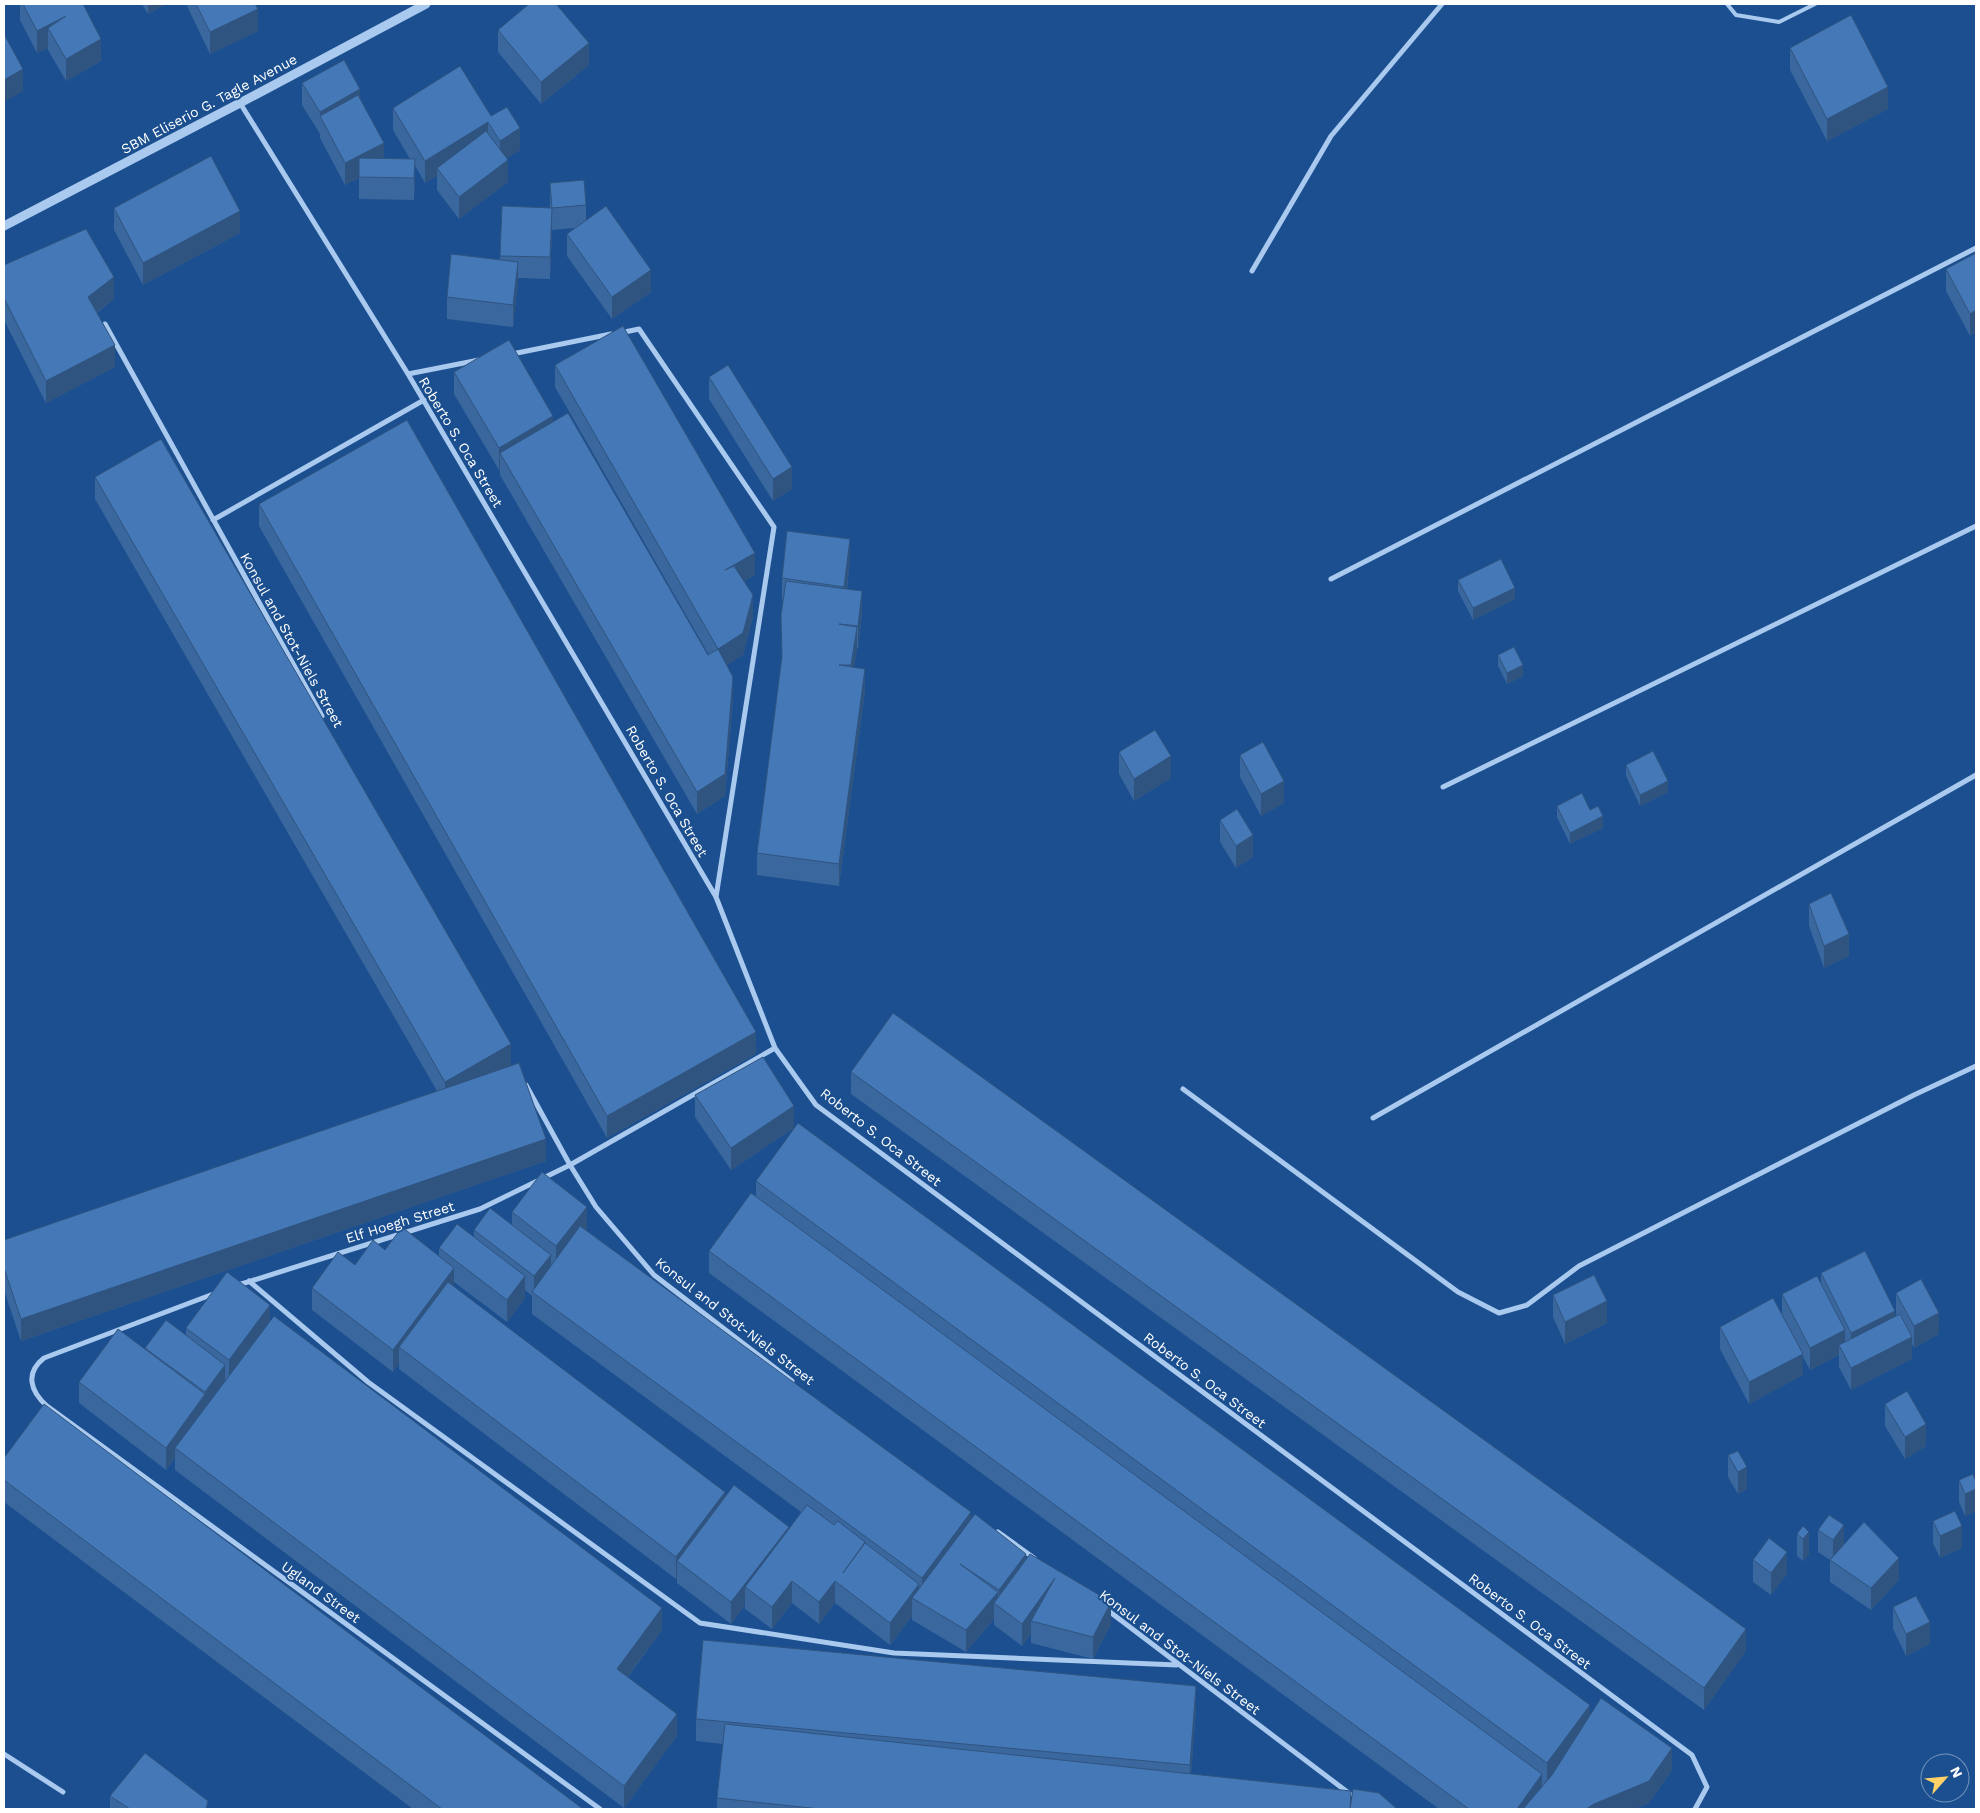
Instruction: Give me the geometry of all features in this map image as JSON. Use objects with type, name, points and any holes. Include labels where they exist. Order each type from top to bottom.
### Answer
[{"type":"street","name":"SBM Eliserio G. Tagle Avenue","points":[[4,226],[426,4]]},
{"type":"street","points":[[1252,271],[1330,136],[1442,4]]},
{"type":"street","name":"Roberto S. Oca Street","points":[[240,103],[424,400],[716,897],[774,1048],[816,1105],[1692,1755],[1707,1787],[1694,1809]]},
{"type":"street","points":[[1331,579],[1976,248]]},
{"type":"street","name":"Konsul and Stot-Niels Street","points":[[104,324],[324,721]]},
{"type":"street","points":[[504,355],[639,329],[774,527],[716,897]]},
{"type":"street","points":[[408,374],[485,359]]},
{"type":"street","points":[[213,520],[424,400]]},
{"type":"street","points":[[1443,787],[1976,526]]},
{"type":"street","points":[[1373,1118],[1976,775]]},
{"type":"street","name":"Elf Hoegh Street","points":[[230,1288],[480,1208],[570,1165],[774,1048]]},
{"type":"street","points":[[1183,1089],[1458,1292],[1499,1313],[1527,1305],[1579,1266],[1914,1095],[1976,1066]]},
{"type":"street","name":"Konsul and Stot-Niels Street","points":[[522,1078],[570,1165],[596,1207],[654,1275],[801,1388]]},
{"type":"street","points":[[249,1281],[368,1382],[700,1623],[894,1653],[1177,1665]]},
{"type":"street","name":"Ugland Street","points":[[221,1291],[44,1358],[35,1365],[31,1383],[33,1389],[39,1399],[47,1406],[600,1809]]},
{"type":"street","points":[[989,1526],[1037,1560]]},
{"type":"street","name":"Konsul and Stot-Niels Street","points":[[1101,1606],[1133,1628],[1177,1665],[1355,1798]]},
{"type":"street","points":[[4,1754],[62,1792]]},
{"type":"lane","points":[[1727,4],[1736,15],[1779,22],[1815,4]]},
{"type":"building","points":[[23,4],[83,4],[101,39],[66,59],[48,28],[66,16],[37,31]]},
{"type":"building","points":[[196,4],[255,4],[258,9],[210,32]]},
{"type":"building","points":[[529,4],[556,4],[589,43],[541,82],[498,30]]},
{"type":"building","points":[[1851,15],[1888,87],[1827,119],[1790,48]]},
{"type":"building","points":[[4,34],[23,69],[4,80]]},
{"type":"building","points":[[344,60],[360,89],[320,112],[302,83]]},
{"type":"building","points":[[460,66],[491,116],[507,107],[520,128],[500,141],[488,122],[425,161],[393,108]]},
{"type":"building","points":[[358,95],[384,143],[345,163],[320,116]]},
{"type":"building","points":[[486,131],[508,160],[459,197],[437,168]]},
{"type":"building","points":[[211,156],[240,211],[143,263],[114,208]]},
{"type":"building","points":[[359,158],[415,159],[414,178],[359,177]]},
{"type":"building","points":[[584,180],[586,205],[552,208],[550,183]]},
{"type":"building","points":[[502,206],[552,208],[550,257],[500,256]]},
{"type":"building","points":[[606,206],[651,270],[612,297],[567,234]]},
{"type":"building","points":[[86,229],[114,277],[88,297],[115,345],[46,381],[4,298],[4,265]]},
{"type":"building","points":[[1976,253],[1976,310],[1970,314],[1946,269]]},
{"type":"building","points":[[451,254],[518,262],[513,305],[447,297]]},
{"type":"building","points":[[623,326],[755,553],[725,570],[734,566],[753,595],[743,633],[718,649],[555,365]]},
{"type":"building","points":[[509,340],[553,416],[499,448],[454,372]]},
{"type":"building","points":[[728,365],[792,467],[773,479],[709,377]]},
{"type":"building","points":[[568,413],[708,655],[718,649],[733,677],[725,774],[697,792],[500,453]]},
{"type":"building","points":[[407,420],[756,1032],[607,1116],[259,504]]},
{"type":"building","points":[[161,439],[511,1044],[445,1082],[95,477]]},
{"type":"building","points":[[787,531],[850,539],[844,587],[782,578]]},
{"type":"building","points":[[1501,559],[1515,588],[1473,608],[1458,580]]},
{"type":"building","points":[[786,581],[862,591],[858,626],[839,624],[857,627],[851,665],[839,665],[865,669],[839,864],[757,853],[782,656],[781,615]]},
{"type":"building","points":[[1514,647],[1523,665],[1507,673],[1498,655]]},
{"type":"building","points":[[1155,730],[1171,756],[1134,779],[1119,752]]},
{"type":"building","points":[[1263,742],[1284,781],[1261,794],[1240,755]]},
{"type":"building","points":[[1653,751],[1668,781],[1640,795],[1626,765]]},
{"type":"building","points":[[1582,793],[1590,810],[1598,806],[1603,816],[1570,833],[1557,806]]},
{"type":"building","points":[[1237,809],[1253,835],[1236,846],[1220,820]]},
{"type":"building","points":[[1831,893],[1849,934],[1824,946],[1809,904]]},
{"type":"building","points":[[893,1013],[1746,1629],[1704,1688],[851,1072]]},
{"type":"building","points":[[763,1057],[794,1106],[731,1148],[695,1095]]},
{"type":"building","points":[[519,1063],[546,1139],[21,1319],[4,1268],[4,1240]]},
{"type":"building","points":[[798,1123],[1590,1705],[1547,1763],[756,1181]]},
{"type":"building","points":[[542,1172],[587,1207],[556,1246],[512,1212]]},
{"type":"building","points":[[751,1193],[1542,1774],[1517,1809],[1469,1809],[709,1251]]},
{"type":"building","points":[[490,1208],[551,1255],[534,1276],[474,1230]]},
{"type":"building","points":[[457,1224],[525,1276],[507,1300],[439,1248]]},
{"type":"building","points":[[580,1226],[971,1512],[922,1578],[532,1292]]},
{"type":"building","points":[[402,1227],[454,1268],[393,1350],[312,1288],[338,1252],[355,1265],[373,1240],[385,1250]]},
{"type":"building","points":[[1865,1251],[1895,1311],[1851,1333],[1821,1273]]},
{"type":"building","points":[[227,1272],[270,1305],[229,1360],[186,1328]]},
{"type":"building","points":[[1594,1275],[1607,1301],[1565,1322],[1553,1295]]},
{"type":"building","points":[[1817,1276],[1845,1330],[1810,1348],[1782,1294]]},
{"type":"building","points":[[1921,1279],[1939,1313],[1914,1326],[1896,1293]]},
{"type":"building","points":[[448,1282],[725,1492],[676,1557],[399,1347]]},
{"type":"building","points":[[1773,1298],[1803,1354],[1749,1382],[1720,1327]]},
{"type":"building","points":[[1900,1314],[1912,1337],[1851,1368],[1839,1345]]},
{"type":"building","points":[[274,1316],[662,1608],[617,1669],[677,1714],[624,1786],[175,1448]]},
{"type":"building","points":[[166,1320],[225,1365],[205,1392],[145,1348]]},
{"type":"building","points":[[118,1329],[205,1394],[166,1448],[79,1382]]},
{"type":"building","points":[[1907,1391],[1926,1424],[1905,1437],[1885,1404]]},
{"type":"building","points":[[44,1404],[583,1809],[442,1809],[4,1480],[4,1458]]},
{"type":"building","points":[[1738,1451],[1747,1467],[1738,1472],[1728,1455]]},
{"type":"building","points":[[1973,1474],[1976,1489],[1965,1494],[1959,1480]]},
{"type":"building","points":[[734,1485],[789,1527],[731,1602],[677,1561]]},
{"type":"building","points":[[807,1505],[834,1525],[838,1521],[865,1542],[843,1573],[865,1543],[919,1584],[890,1623],[835,1581],[819,1602],[792,1581],[772,1607],[745,1587]]},
{"type":"building","points":[[1955,1511],[1962,1526],[1940,1536],[1933,1521]]},
{"type":"building","points":[[975,1514],[1026,1554],[999,1590],[960,1564],[998,1592],[966,1630],[912,1598]]},
{"type":"building","points":[[1829,1515],[1844,1525],[1833,1540],[1818,1530]]},
{"type":"building","points":[[1864,1522],[1899,1558],[1871,1588],[1830,1560]]},
{"type":"building","points":[[1803,1526],[1809,1532],[1803,1539],[1797,1534]]},
{"type":"building","points":[[1769,1538],[1787,1552],[1771,1573],[1753,1560]]},
{"type":"building","points":[[1030,1554],[1111,1602],[1093,1637],[1031,1621],[1055,1578],[1022,1624],[994,1603]]},
{"type":"building","points":[[1916,1596],[1930,1622],[1906,1634],[1893,1607]]},
{"type":"building","points":[[703,1640],[1196,1686],[1190,1765],[696,1719]]},
{"type":"building","points":[[1601,1698],[1672,1748],[1649,1781],[1586,1809],[1523,1809],[1552,1775]]},
{"type":"building","points":[[725,1724],[1351,1791],[1350,1809],[820,1809],[717,1798]]},
{"type":"building","points":[[145,1753],[208,1801],[206,1809],[130,1809],[110,1796]]},
{"type":"building","points":[[1353,1789],[1379,1793],[1397,1809],[1350,1809]]}]
